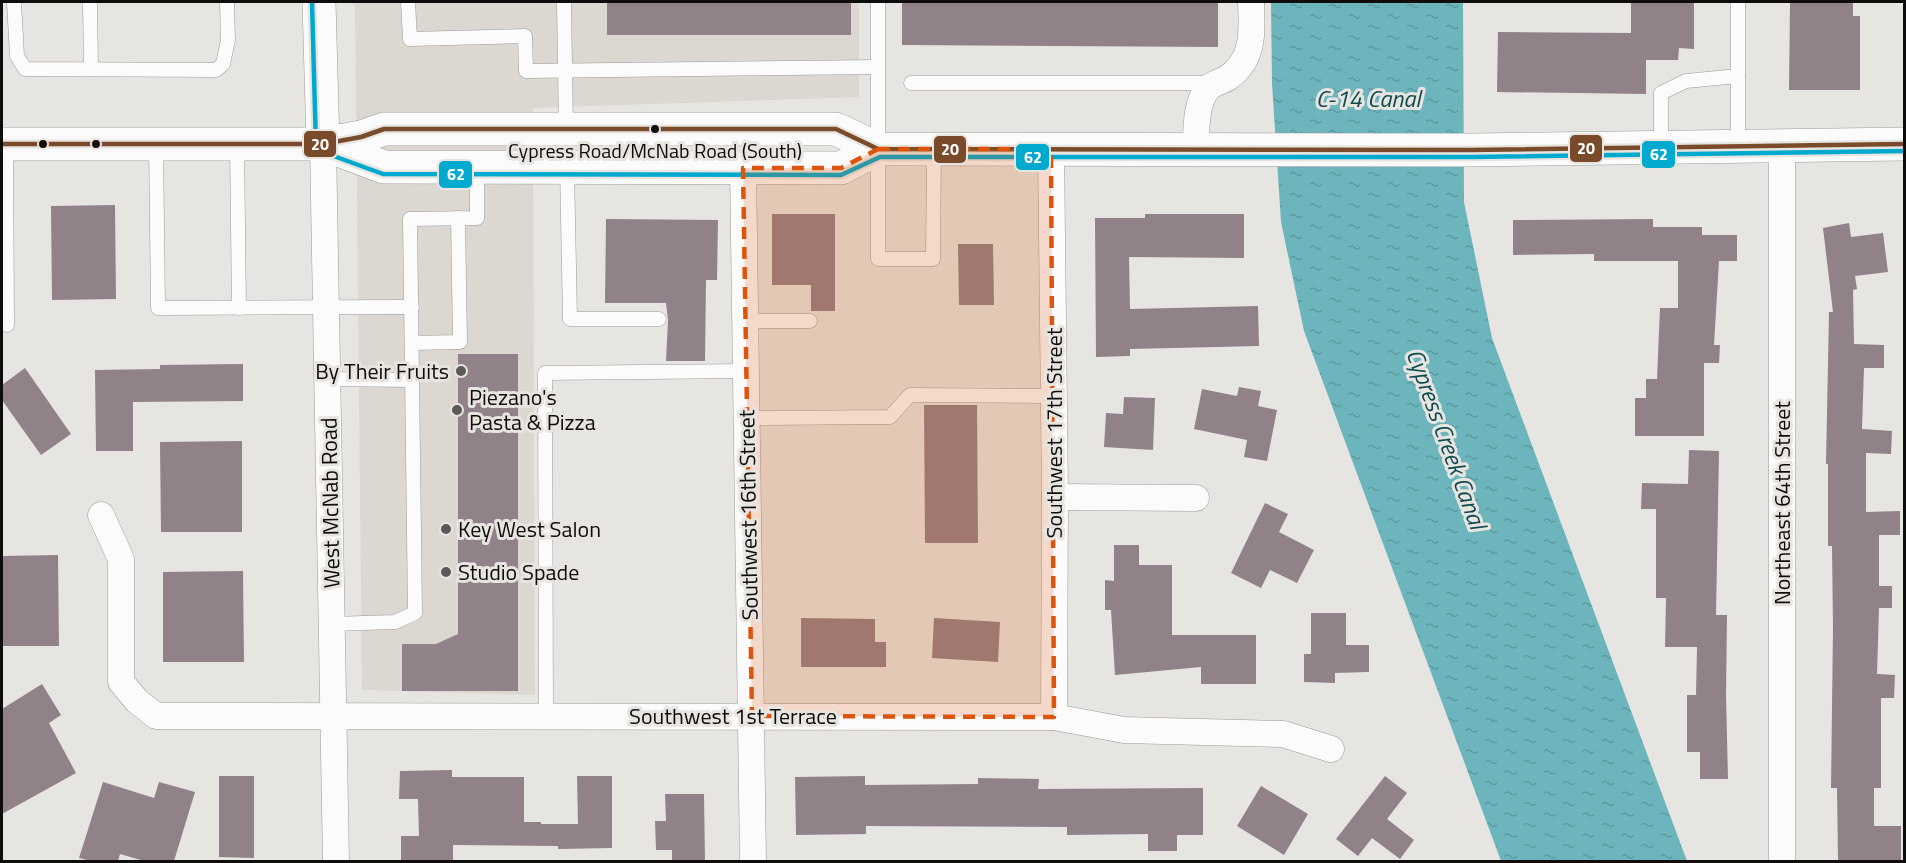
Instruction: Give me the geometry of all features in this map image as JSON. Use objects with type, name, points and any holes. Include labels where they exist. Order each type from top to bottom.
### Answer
[{"type":"street","points":[[319,2],[323,144]]},
{"type":"street","points":[[1196,150],[1200,104],[1206,90],[1228,78],[1245,63],[1252,41],[1251,2]]},
{"type":"street","points":[[4,144],[323,144],[361,137],[384,129],[836,129],[878,149],[1471,150],[1905,144]]},
{"type":"street","points":[[323,144],[384,167],[841,168],[878,149]]},
{"type":"street","name":"West McNab Road","points":[[323,144],[336,861]]},
{"type":"street","name":"Northeast 64th Street","points":[[1782,145],[1782,861]]},
{"type":"street","name":"Southwest 17th Street","points":[[1051,149],[1055,497],[1054,717]]},
{"type":"street","name":"Southwest 16th Street","points":[[743,168],[753,861]]},
{"type":"street","points":[[1055,497],[1196,498]]},
{"type":"street","name":"Southwest 1st Terrace","points":[[101,515],[121,559],[121,682],[137,702],[156,716],[1054,717],[1124,730],[1283,734],[1331,749]]},
{"type":"lane","points":[[14,2],[16,56],[25,69],[216,70],[224,64],[228,40],[227,2]]},
{"type":"lane","points":[[90,2],[91,69]]},
{"type":"lane","points":[[408,2],[410,39],[525,36],[526,71],[878,68]]},
{"type":"lane","points":[[564,2],[566,129]]},
{"type":"lane","points":[[878,2],[878,259],[933,259],[934,149]]},
{"type":"lane","points":[[1738,2],[1738,145]]},
{"type":"lane","points":[[1661,147],[1661,93],[1686,81],[1738,76]]},
{"type":"lane","points":[[911,83],[1216,83]]},
{"type":"lane","points":[[4,144],[7,325]]},
{"type":"lane","points":[[156,144],[158,308],[412,307]]},
{"type":"lane","points":[[237,144],[239,308]]},
{"type":"lane","points":[[332,624],[395,622],[415,613],[410,219],[477,218],[477,167]]},
{"type":"lane","points":[[567,167],[570,318],[659,319]]},
{"type":"lane","points":[[412,343],[460,342],[458,218]]},
{"type":"lane","points":[[745,321],[810,321]]},
{"type":"lane","points":[[546,716],[545,373],[746,371]]},
{"type":"lane","points":[[328,379],[412,380]]},
{"type":"lane","points":[[747,418],[890,417],[910,394],[1054,396]]},
{"type":"highlighted area","points":[[878,149],[1051,149],[1054,717],[752,716],[743,168],[841,168]]},
{"type":"shaded area","points":[[355,2],[859,2],[859,97],[533,108],[535,695],[362,690]]},
{"type":"water","name":"C-14 Canal","points":[[1271,2],[1463,2],[1464,202],[1492,338],[1687,861],[1501,861],[1304,331],[1281,222],[1272,84]]},
{"type":"building","points":[[607,2],[851,2],[851,35],[607,35]]},
{"type":"building","points":[[902,2],[1218,2],[1218,47],[902,45]]},
{"type":"building","points":[[1631,2],[1694,2],[1694,49],[1679,48],[1678,60],[1646,60],[1646,94],[1497,92],[1498,32],[1631,33]]},
{"type":"building","points":[[1790,2],[1853,2],[1853,16],[1860,16],[1860,90],[1789,90]]},
{"type":"building","points":[[115,205],[116,299],[52,300],[51,206]]},
{"type":"building","points":[[772,214],[835,214],[835,311],[811,311],[811,285],[772,285]]},
{"type":"building","points":[[1145,214],[1244,214],[1244,258],[1129,257],[1130,309],[1258,306],[1259,346],[1130,349],[1130,356],[1096,357],[1095,218],[1145,218]]},
{"type":"building","points":[[606,219],[718,220],[717,280],[706,280],[705,361],[666,361],[668,320],[666,303],[605,303]]},
{"type":"building","points":[[1653,219],[1653,227],[1702,227],[1702,235],[1737,235],[1737,261],[1719,261],[1714,345],[1720,345],[1719,363],[1704,363],[1704,436],[1635,436],[1635,398],[1646,398],[1646,379],[1657,379],[1660,308],[1678,308],[1678,261],[1594,261],[1594,254],[1513,255],[1513,220]]},
{"type":"building","points":[[1849,223],[1851,237],[1883,233],[1888,272],[1855,276],[1857,289],[1853,290],[1854,344],[1884,345],[1884,368],[1864,368],[1862,429],[1892,431],[1891,454],[1866,453],[1866,512],[1900,511],[1900,535],[1879,535],[1879,586],[1892,586],[1892,608],[1879,608],[1877,674],[1895,675],[1894,698],[1881,698],[1881,788],[1874,788],[1874,826],[1901,826],[1901,861],[1838,861],[1837,788],[1831,788],[1832,546],[1828,546],[1828,464],[1826,464],[1829,312],[1833,312],[1823,228]]},
{"type":"building","points":[[958,244],[993,244],[994,305],[959,305]]},
{"type":"building","points":[[458,354],[518,354],[518,691],[402,691],[402,644],[436,644],[458,634]]},
{"type":"building","points":[[243,364],[243,401],[133,402],[133,451],[96,451],[95,370],[160,369],[160,365]]},
{"type":"building","points":[[25,368],[71,434],[41,455],[2,400],[2,385]]},
{"type":"building","points":[[1239,387],[1261,391],[1258,406],[1277,410],[1267,461],[1244,457],[1247,440],[1194,429],[1202,389],[1237,396]]},
{"type":"building","points":[[1124,397],[1155,398],[1153,450],[1104,447],[1106,413],[1123,414]]},
{"type":"building","points":[[924,405],[977,405],[978,543],[925,543]]},
{"type":"building","points":[[242,441],[242,532],[161,532],[160,442]]},
{"type":"building","points":[[1689,450],[1719,451],[1716,615],[1727,615],[1728,779],[1700,779],[1700,752],[1687,752],[1687,695],[1696,695],[1697,647],[1665,647],[1666,598],[1656,598],[1656,509],[1641,509],[1642,483],[1688,484]]},
{"type":"building","points":[[1265,503],[1288,514],[1279,532],[1314,550],[1297,583],[1270,570],[1261,588],[1231,573]]},
{"type":"building","points":[[1114,545],[1139,545],[1139,565],[1172,565],[1172,635],[1256,635],[1256,684],[1201,684],[1201,667],[1115,675],[1111,610],[1105,610],[1105,580],[1114,581]]},
{"type":"building","points":[[58,555],[59,646],[2,646],[2,556]]},
{"type":"building","points":[[243,571],[244,662],[163,662],[163,572]]},
{"type":"building","points":[[1311,613],[1346,613],[1346,645],[1369,645],[1369,672],[1335,673],[1335,683],[1304,682],[1304,654],[1311,654]]},
{"type":"building","points":[[801,618],[875,619],[875,642],[886,642],[886,667],[801,667]]},
{"type":"building","points":[[934,618],[1000,622],[998,662],[932,658]]},
{"type":"building","points":[[42,684],[61,715],[49,723],[76,773],[2,814],[2,709]]},
{"type":"building","points":[[452,770],[452,777],[524,777],[524,822],[541,822],[541,824],[578,824],[577,776],[612,776],[612,848],[558,849],[558,846],[453,845],[453,861],[401,861],[401,836],[419,836],[418,799],[399,799],[400,771]]},
{"type":"building","points":[[219,776],[254,776],[254,858],[219,857]]},
{"type":"building","points":[[865,776],[865,785],[978,784],[978,778],[1039,779],[1038,789],[1203,788],[1203,835],[1177,835],[1177,851],[1148,851],[1148,834],[1067,835],[1067,827],[866,826],[866,834],[796,835],[795,777]]},
{"type":"building","points":[[1385,776],[1407,793],[1387,819],[1414,840],[1400,859],[1372,838],[1358,856],[1336,839]]},
{"type":"building","points":[[103,782],[154,798],[159,782],[195,792],[174,861],[144,861],[120,854],[118,861],[91,861],[79,858]]},
{"type":"building","points":[[1261,786],[1308,814],[1284,855],[1237,826]]},
{"type":"building","points":[[665,794],[704,794],[705,861],[672,861],[672,850],[656,850],[655,821],[666,821]]},
{"type":"transit line","name":"62","points":[[312,2],[316,147],[320,151],[383,174],[841,175],[880,157],[1471,157],[1904,151]]},
{"type":"transit line","name":"20","points":[[2,144],[323,144],[361,137],[384,129],[836,129],[878,149],[1471,150],[1904,144]]},
{"type":"place","name":"Cypress Road/McNab Road (South)","points":[[655,129]]},
{"type":"place","name":"By Their Fruits","points":[[461,371]]},
{"type":"place","name":"Piezano's Pasta & Pizza","points":[[457,410]]},
{"type":"place","name":"Key West Salon","points":[[446,529]]},
{"type":"place","name":"Studio Spade","points":[[446,572]]},
{"type":"water label","name":"Cypress Creek Canal","points":[[1446,439]]}]
